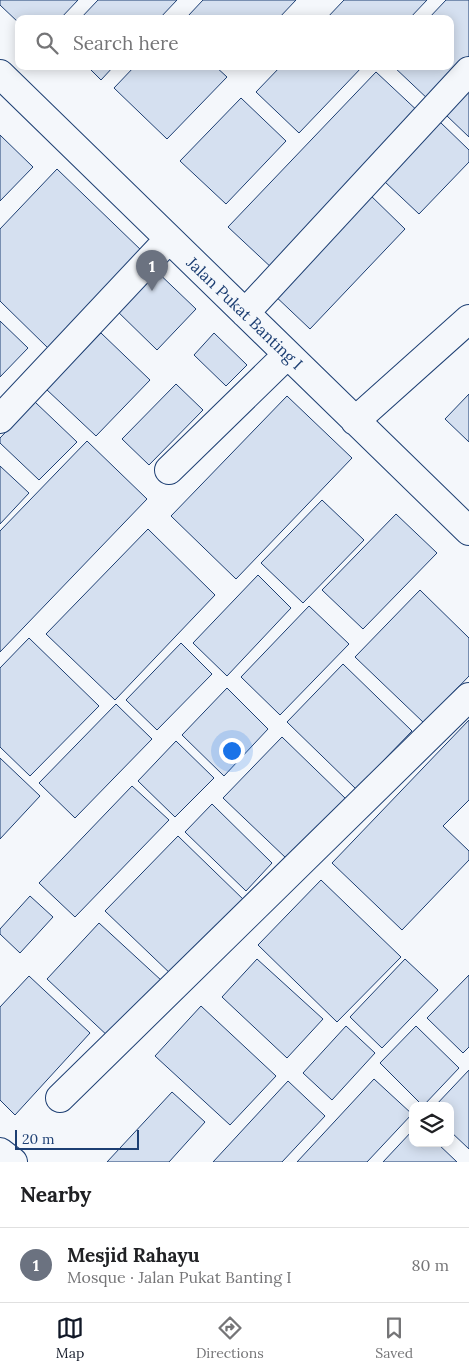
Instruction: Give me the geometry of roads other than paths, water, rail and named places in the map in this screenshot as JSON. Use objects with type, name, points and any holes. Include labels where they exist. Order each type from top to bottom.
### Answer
[{"type":"street","points":[[245,313],[469,71]]},
{"type":"street","name":"Jalan Pukat Banting I","points":[[3,84],[169,239],[469,532]]},
{"type":"street","points":[[0,419],[169,239]]},
{"type":"street","points":[[355,421],[469,319]]},
{"type":"street","points":[[169,470],[287,355]]},
{"type":"street","points":[[60,1098],[469,697]]},
{"type":"street","points":[[0,1152],[13,1162]]},
{"type":"place","name":"Mesjid Rahayu","points":[[152,291]]}]
